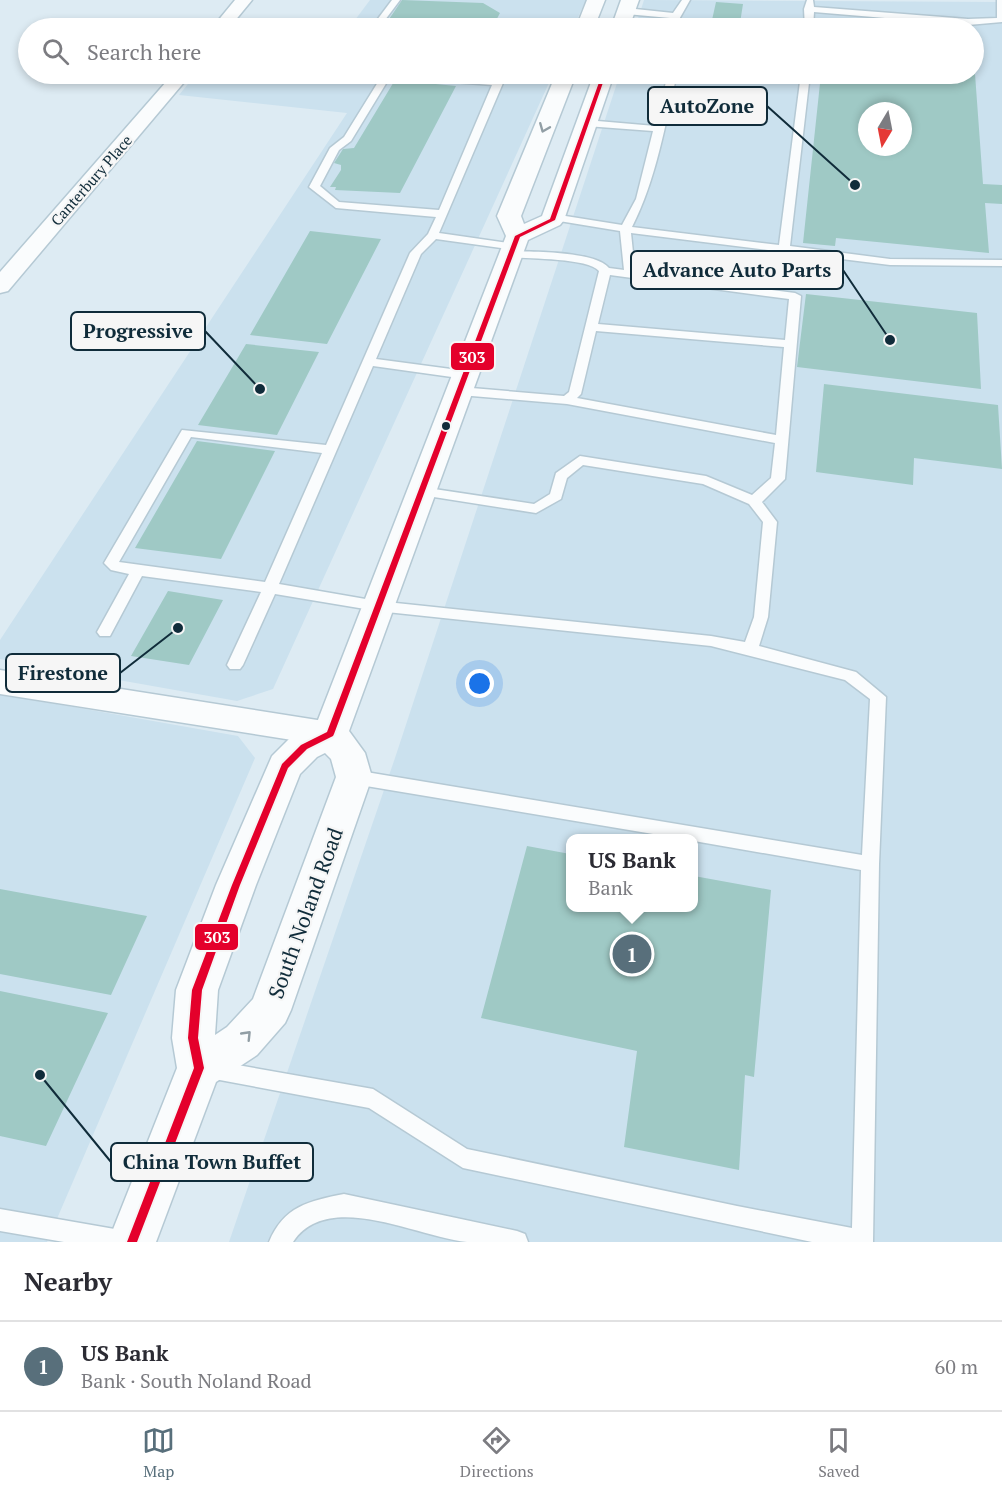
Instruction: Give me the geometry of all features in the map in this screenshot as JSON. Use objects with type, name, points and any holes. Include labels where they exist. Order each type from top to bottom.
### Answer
[{"type":"main road","points":[[589,18],[596,0]]},
{"type":"main road","points":[[132,1242],[199,1068],[193,1038],[196,990],[285,766],[304,747],[330,734],[515,246],[508,216],[575,84]]},
{"type":"main road","points":[[515,246],[552,220],[586,123],[581,84]]},
{"type":"main road","points":[[330,734],[347,753],[354,777]]},
{"type":"main road","name":"South Noland Road","points":[[199,1068],[242,1041],[270,1010],[354,777]]},
{"type":"street","points":[[229,18],[244,0]]},
{"type":"street","name":"Canterbury Place","points":[[0,286],[173,84]]},
{"type":"street","points":[[0,682],[330,734]]},
{"type":"lane","points":[[382,18],[396,0]]},
{"type":"lane","points":[[625,13],[675,16],[686,0]]},
{"type":"lane","points":[[984,22],[1001,21],[1001,0]]},
{"type":"lane","points":[[809,5],[931,18]]},
{"type":"lane","points":[[381,84],[348,139],[335,148],[314,187],[336,205],[443,214]]},
{"type":"lane","points":[[235,666],[416,253],[434,235],[498,84]]},
{"type":"lane","points":[[630,274],[625,229],[641,199],[670,84]]},
{"type":"lane","points":[[784,249],[805,84]]},
{"type":"lane","points":[[586,123],[659,129]]},
{"type":"lane","points":[[553,217],[625,229],[890,262],[1002,263]]},
{"type":"lane","points":[[434,235],[515,246],[600,265],[605,271],[795,296],[778,479],[754,501]]},
{"type":"lane","points":[[567,400],[575,394],[605,271]]},
{"type":"lane","points":[[592,327],[790,344]]},
{"type":"lane","points":[[368,362],[463,383],[781,440]]},
{"type":"lane","points":[[199,1068],[373,1099],[463,1158],[865,1242],[870,864],[878,697],[850,676],[711,641],[377,606],[270,588],[138,572],[116,567],[111,563],[187,433],[330,450]]},
{"type":"lane","points":[[421,491],[536,509],[556,496],[561,476],[580,460],[706,480],[754,501],[770,522],[761,617],[750,649]]},
{"type":"lane","points":[[105,632],[138,572]]},
{"type":"lane","points":[[354,777],[692,834]]},
{"type":"lane","points":[[698,835],[870,864]]},
{"type":"lane","points":[[280,1242],[292,1224],[311,1211],[344,1205],[517,1242]]},
{"type":"lane","points":[[0,1220],[126,1242]]},
{"type":"shaded area","points":[[370,0],[586,0],[578,18],[356,18]]},
{"type":"shaded area","points":[[644,0],[1002,2],[1002,1242],[229,1242],[396,755],[617,84],[984,84],[984,18],[638,18]]},
{"type":"shaded area","points":[[188,84],[548,84],[273,689],[237,701],[0,659],[0,640],[347,113],[179,95]]},
{"type":"shaded area","points":[[0,694],[238,736],[255,758],[47,1242],[0,1242]]},
{"type":"building","points":[[402,0],[483,3],[500,13],[497,18],[390,18]]},
{"type":"building","points":[[716,2],[743,4],[741,18],[712,18]]},
{"type":"building","points":[[393,84],[456,86],[400,193],[335,190],[336,187],[330,187],[341,170],[341,165],[334,163],[343,149],[354,148]]},
{"type":"building","points":[[820,84],[976,84],[983,184],[1002,185],[1002,204],[985,203],[989,253],[836,238],[835,246],[803,243]]},
{"type":"building","points":[[310,231],[381,239],[327,344],[250,335]]},
{"type":"building","points":[[806,294],[977,313],[981,389],[797,367]]},
{"type":"building","points":[[246,344],[319,352],[277,435],[198,425]]},
{"type":"building","points":[[824,384],[998,405],[1002,469],[914,458],[913,485],[816,472]]},
{"type":"building","points":[[197,441],[275,451],[221,559],[135,548]]},
{"type":"building","points":[[168,591],[223,600],[189,665],[131,656]]},
{"type":"building","points":[[527,846],[566,853],[566,912],[698,912],[698,877],[771,890],[754,1077],[745,1075],[739,1170],[624,1147],[637,1051],[481,1018]]},
{"type":"building","points":[[0,889],[147,916],[111,995],[0,974]]},
{"type":"building","points":[[0,991],[108,1013],[46,1146],[0,1136]]},
{"type":"transit line","name":"303","points":[[132,1242],[199,1068],[193,1038],[197,990],[236,885],[285,766],[304,747],[330,734],[518,236],[552,220],[600,84]]},
{"type":"place","name":"AutoZone","points":[[855,185]]},
{"type":"place","name":"Advance Auto Parts","points":[[890,340]]},
{"type":"place","name":"Progressive","points":[[260,389]]},
{"type":"place","name":"Firestone","points":[[178,628]]},
{"type":"place","name":"US Bank","points":[[632,954]]},
{"type":"place","name":"China Town Buffet","points":[[40,1075]]}]
